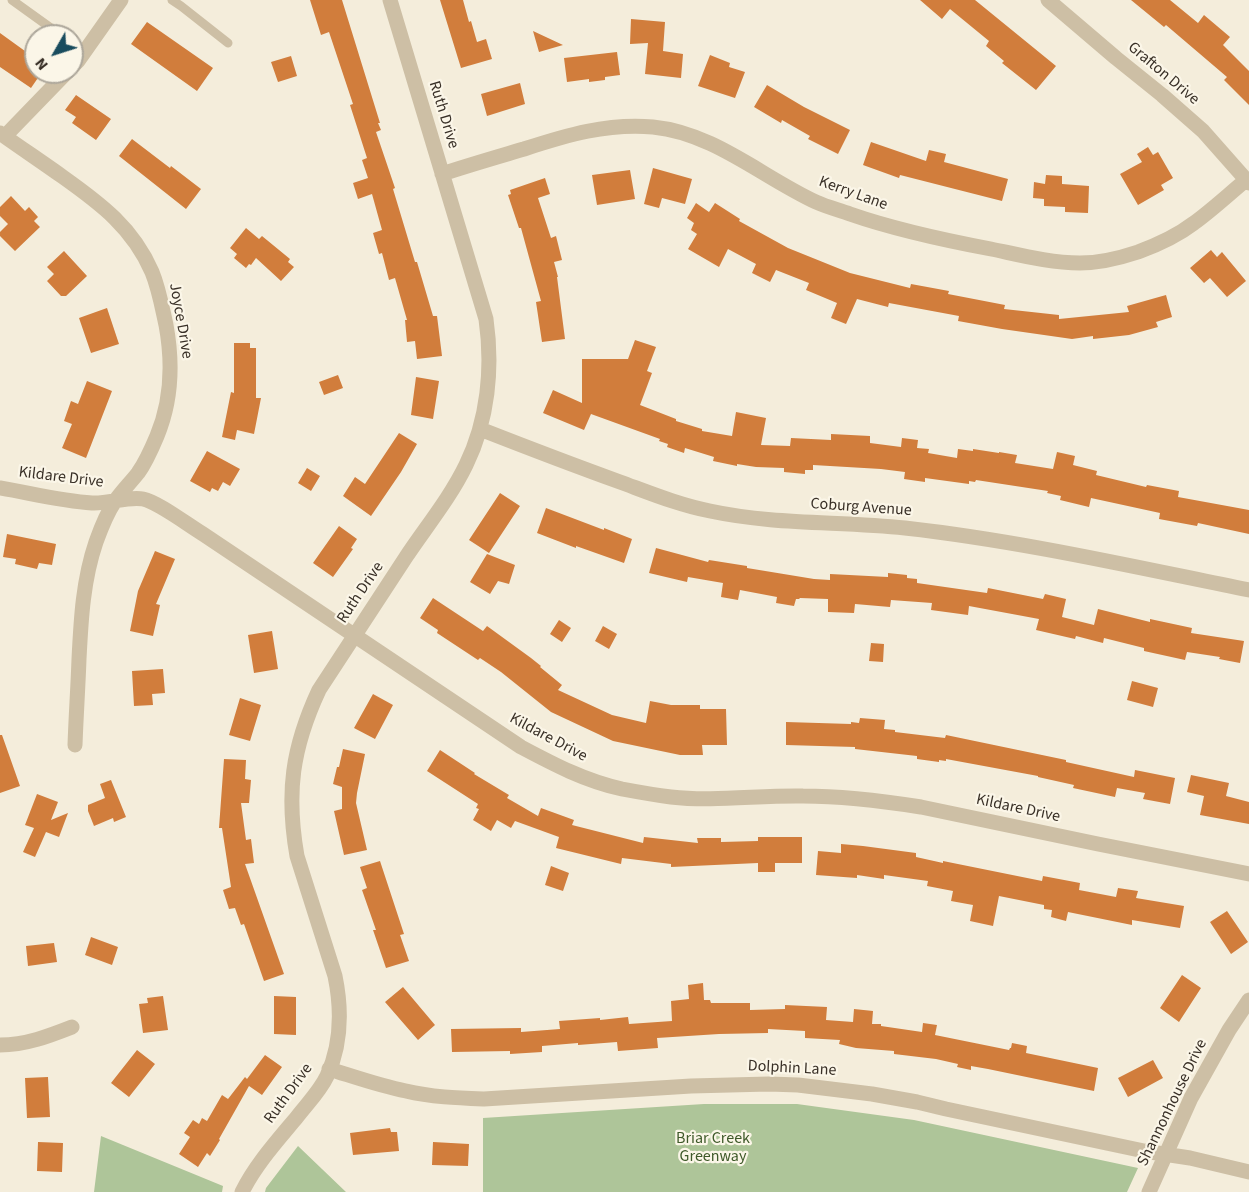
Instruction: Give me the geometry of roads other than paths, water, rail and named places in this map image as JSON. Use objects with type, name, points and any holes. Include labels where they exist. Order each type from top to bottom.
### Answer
[{"type":"street","points":[[84,41],[121,0]]},
{"type":"street","name":"Ruth Drive","points":[[242,1192],[258,1165],[326,1077],[337,1044],[340,1016],[339,995],[297,856],[291,813],[297,749],[309,711],[319,690],[448,496],[466,465],[480,429],[488,392],[489,337],[486,319],[390,0]]},
{"type":"street","name":"Grafton Drive","points":[[1048,0],[1203,131],[1248,181]]},
{"type":"street","points":[[2,134],[55,84]]},
{"type":"street","name":"Kerry Lane","points":[[442,174],[564,136],[596,129],[654,128],[708,142],[780,184],[818,203],[875,223],[1055,262],[1081,263],[1136,253],[1165,241],[1194,224],[1248,181]]},
{"type":"street","name":"Joyce Drive","points":[[2,134],[92,198],[127,230],[143,253],[153,274],[170,347],[171,374],[167,405],[156,438],[140,471],[115,501],[101,528],[87,572],[83,593],[75,745]]},
{"type":"street","name":"Coburg Avenue","points":[[480,429],[661,497],[731,516],[785,522],[905,528],[1018,544],[1249,590]]},
{"type":"street","name":"Kildare Drive","points":[[0,488],[78,502],[105,503],[132,498],[144,499],[161,507],[521,747],[561,768],[599,783],[672,797],[806,796],[892,802],[1249,874]]},
{"type":"street","name":"Shannonhouse Drive","points":[[1149,1192],[1191,1098],[1229,1030],[1249,1000]]},
{"type":"street","points":[[0,1045],[26,1042],[72,1027]]},
{"type":"street","name":"Dolphin Lane","points":[[329,1069],[408,1092],[484,1100],[732,1085],[798,1085],[917,1102],[1190,1158],[1249,1173]]},
{"type":"lane","points":[[12,0],[45,24]]},
{"type":"lane","points":[[171,0],[228,43]]},
{"type":"park label","name":"Briar Creek Greenway","points":[[713,1148]]}]
